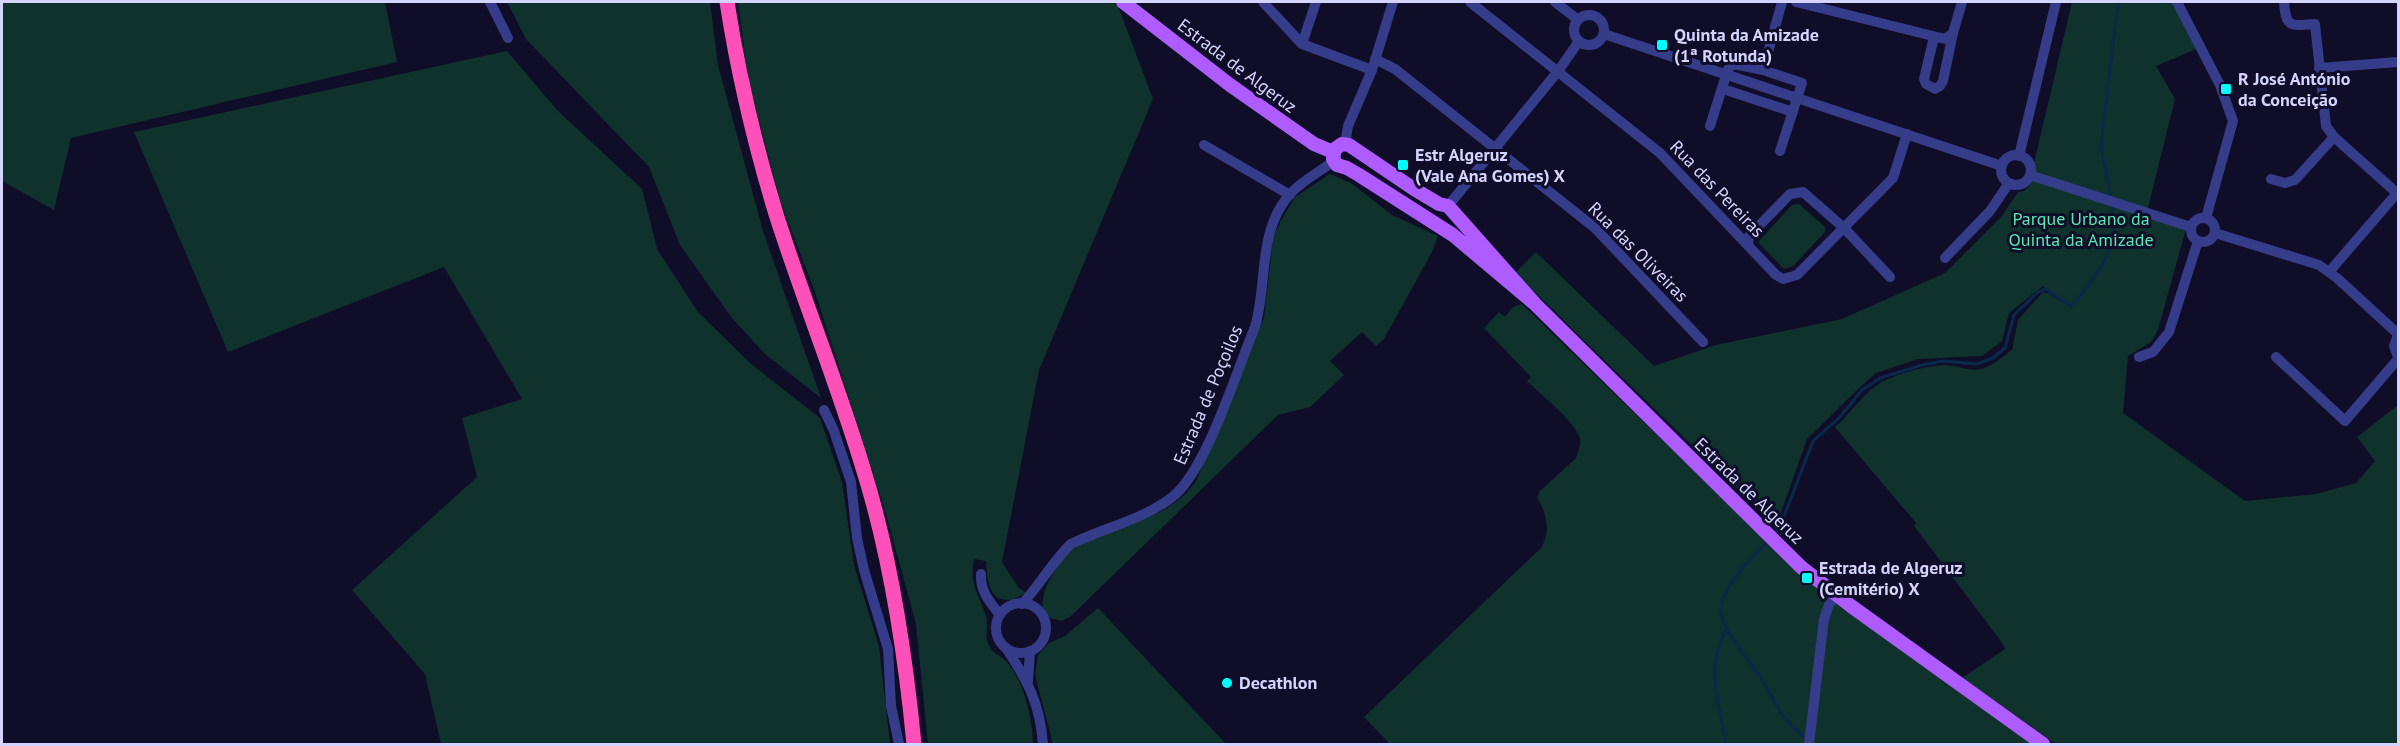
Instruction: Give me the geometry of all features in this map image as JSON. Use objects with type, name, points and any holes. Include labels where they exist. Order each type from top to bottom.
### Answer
[{"type":"highway","points":[[727,2],[736,61],[776,214],[864,469],[881,533],[896,602],[908,680],[914,744]]},
{"type":"main road","name":"Estrada de Algeruz","points":[[1123,2],[1230,85],[1334,157],[1340,167],[1347,168],[1413,212],[1453,235],[1536,304]]},
{"type":"main road","points":[[1334,157],[1339,145],[1349,145],[1357,157],[1354,164],[1347,168]]},
{"type":"main road","name":"Estrada de Algeruz","points":[[1349,145],[1414,189],[1446,206],[1536,304],[1770,538],[1836,595],[2043,744]]},
{"type":"main road","points":[[1433,223],[1432,208],[1446,206]]},
{"type":"street","points":[[490,2],[508,38]]},
{"type":"street","points":[[1263,2],[1302,44],[1316,2]]},
{"type":"street","points":[[1349,145],[1348,126],[1374,64],[1393,2]]},
{"type":"street","name":"Rua das Pereiras","points":[[1470,2],[1559,70],[1677,168],[1776,275],[1783,279],[1797,274],[1893,178],[1907,134]]},
{"type":"street","points":[[1555,2],[1577,19]]},
{"type":"street","points":[[1763,70],[1782,2]]},
{"type":"street","points":[[1796,2],[1934,37],[1946,39],[1953,33]]},
{"type":"street","points":[[1934,37],[1924,79],[1926,84],[1935,88],[1940,86],[1942,81],[1962,2]]},
{"type":"street","points":[[2019,156],[2056,2]]},
{"type":"street","points":[[2177,2],[2220,85],[2233,121],[2206,218]]},
{"type":"street","points":[[2284,2],[2289,24],[2315,24],[2324,122],[2334,137],[2398,193],[2329,272]]},
{"type":"street","points":[[1577,19],[1588,14],[1599,17],[1603,22],[1604,34],[1597,44],[1579,42]]},
{"type":"street","points":[[1577,19],[1574,31],[1579,42]]},
{"type":"street","points":[[1604,34],[2002,165]]},
{"type":"street","points":[[1446,206],[1496,149],[1579,42]]},
{"type":"street","name":"Rua das Oliveiras","points":[[1302,44],[1395,69],[1595,228],[1703,342]]},
{"type":"street","points":[[2319,68],[2398,62]]},
{"type":"street","points":[[1710,126],[1729,66],[1733,64],[1763,70],[1802,83],[1780,151]]},
{"type":"street","points":[[1723,89],[1793,112]]},
{"type":"street","points":[[2271,179],[2285,183],[2295,180],[2334,137]]},
{"type":"street","points":[[1204,145],[1290,195]]},
{"type":"street","points":[[2019,156],[2029,164],[2030,175],[2023,183],[2017,185],[2009,183],[2003,177],[2002,165],[2009,157],[2019,156]]},
{"type":"street","name":"Estrada de Poçoilos","points":[[1043,744],[1038,711],[1028,682],[996,632],[1000,615],[1009,606],[1022,604],[1038,586],[1055,560],[1071,544],[1159,506],[1180,491],[1188,482],[1208,443],[1255,327],[1271,224],[1290,195],[1334,157]]},
{"type":"street","points":[[2030,175],[2191,227]]},
{"type":"street","points":[[1945,258],[1990,211],[2009,183]]},
{"type":"street","points":[[1748,244],[1749,236],[1790,194],[1795,191],[1803,192],[1844,228],[1890,277]]},
{"type":"street","points":[[2206,218],[2214,224],[2215,233],[2210,241],[2198,241],[2193,236],[2191,227],[2197,219],[2206,218]]},
{"type":"street","points":[[2215,233],[2319,265],[2398,334],[2394,346],[2398,358],[2345,421],[2276,357]]},
{"type":"street","points":[[2139,357],[2153,352],[2169,332],[2198,241]]},
{"type":"street","points":[[824,410],[834,431],[851,482],[857,538],[864,570],[888,649],[891,706],[899,744]]},
{"type":"street","points":[[981,574],[980,584],[985,596],[1000,615]]},
{"type":"street","name":"Estrada de Poçoilos","points":[[1028,682],[1030,651],[1040,643],[1045,631],[1042,615],[1036,609],[1038,586]]},
{"type":"street","points":[[1809,744],[1824,620],[1827,608],[1836,595]]},
{"type":"street","points":[[1022,604],[1036,609]]},
{"type":"street","points":[[1005,647],[1020,653],[1030,651]]},
{"type":"green space","points":[[2,2],[385,2],[397,62],[71,138],[54,210],[2,181]]},
{"type":"green space","points":[[507,2],[710,2],[718,65],[763,231],[821,398],[765,354],[732,318],[680,245],[649,167],[526,39]]},
{"type":"green space","points":[[738,2],[1113,2],[1118,6],[1153,99],[1039,370],[1002,562],[1018,587],[1026,593],[1006,600],[999,598],[990,588],[986,561],[974,559],[974,583],[986,616],[988,643],[993,651],[1007,662],[1019,680],[1029,712],[1033,744],[928,744],[916,624],[885,510],[815,292],[781,203],[749,82]]},
{"type":"green space","name":"Parque Urbano da Quinta da Amizade","points":[[2072,2],[2176,2],[2196,49],[2156,66],[2175,99],[2147,212],[2187,225],[2158,330],[2151,342],[2128,356],[2123,413],[2245,501],[2316,494],[2356,483],[2375,461],[2357,437],[2398,405],[2398,744],[2056,744],[1962,678],[2005,649],[2003,644],[1914,526],[1916,523],[1835,427],[1869,392],[1882,382],[1896,376],[1921,368],[1944,365],[1977,370],[1997,361],[2012,350],[2018,320],[2043,292],[2061,302],[2043,286],[2009,313],[2002,341],[1982,356],[1918,359],[1876,373],[1807,439],[1776,527],[1515,273],[1536,252],[1654,366],[1716,345],[1842,319],[1945,273],[2001,217],[2018,192],[2024,191],[2031,184]]},
{"type":"green space","points":[[507,51],[558,111],[642,189],[657,249],[698,312],[750,363],[820,418],[842,482],[854,565],[879,646],[890,744],[441,744],[425,674],[352,590],[477,477],[462,418],[522,399],[444,267],[228,352],[134,132]]},
{"type":"green space","points":[[1330,174],[1351,183],[1392,215],[1438,236],[1432,252],[1384,339],[1376,346],[1362,332],[1330,361],[1344,375],[1310,407],[1278,415],[1071,616],[1062,621],[1046,617],[1043,609],[1045,590],[1054,571],[1073,549],[1152,516],[1176,502],[1196,481],[1264,318],[1273,238],[1295,197]]},
{"type":"green space","points":[[1799,204],[1825,227],[1825,232],[1793,266],[1784,269],[1758,242],[1792,205]]},
{"type":"green space","points":[[1522,304],[1764,539],[2038,744],[1390,744],[1364,717],[1541,548],[1547,529],[1543,510],[1537,497],[1540,491],[1576,458],[1580,444],[1577,432],[1557,409],[1527,381],[1531,377],[1484,328],[1499,312],[1505,317],[1513,307]]},
{"type":"green space","points":[[1098,608],[1226,744],[1053,744],[1035,675],[1038,655],[1049,643],[1065,636]]},
{"type":"waterway","points":[[2111,199],[2101,147],[2118,2]]},
{"type":"waterway","points":[[1773,535],[1780,527],[1813,441],[1840,417],[1862,390],[1880,378],[1922,365],[1943,361],[1977,364],[1993,358],[2005,348],[2014,315],[2038,292],[2046,289],[2071,307],[2098,272],[2109,249],[2112,237],[2112,205]]},
{"type":"waterway","points":[[1769,540],[1730,585],[1722,602],[1721,611],[1723,621],[1734,642],[1761,678],[1779,710],[1804,737]]},
{"type":"waterway","points":[[1726,744],[1715,671],[1716,656],[1727,630]]},
{"type":"place","name":"Quinta da Amizade (1ª Rotunda)","points":[[1662,45]]},
{"type":"place","name":"R José António da Conceição","points":[[2226,89]]},
{"type":"place","name":"Estr Algeruz (Vale Ana Gomes) X","points":[[1403,165]]},
{"type":"place","name":"Estrada de Algeruz (Cemitério) X","points":[[1807,578]]},
{"type":"place","name":"Decathlon","points":[[1227,683]]}]
